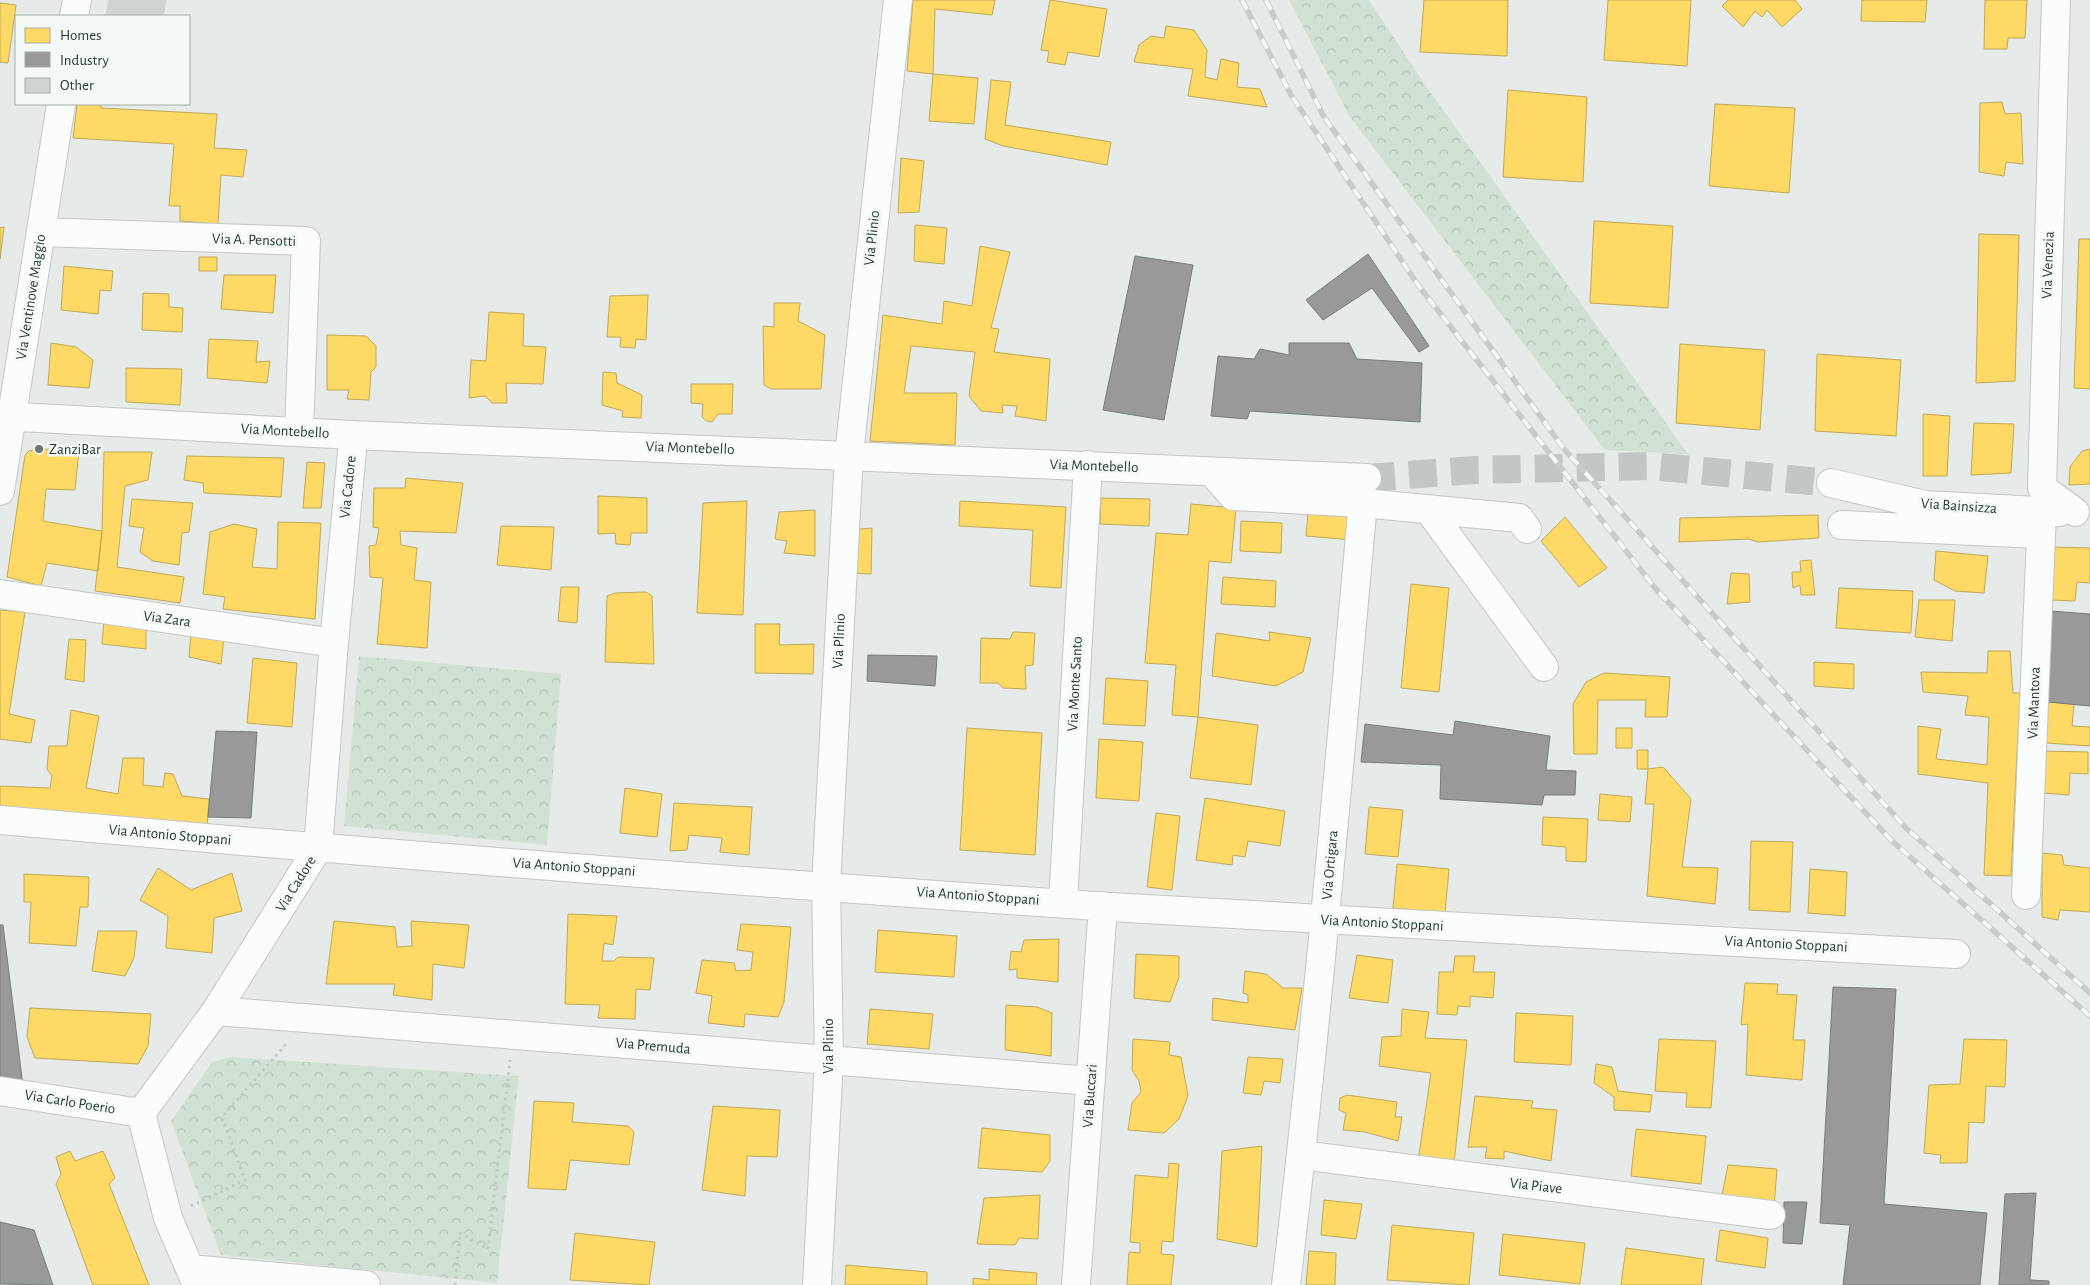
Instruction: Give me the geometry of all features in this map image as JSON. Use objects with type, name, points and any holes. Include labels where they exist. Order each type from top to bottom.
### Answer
[{"type":"street","points":[[74,15],[77,0]]},
{"type":"street","name":"Via Plinio","points":[[817,1285],[829,1060],[826,886],[849,455],[898,0]]},
{"type":"street","name":"Via Venezia","points":[[2056,0],[2042,488],[2083,512]]},
{"type":"street","name":"Via Ventinove Maggio","points":[[0,491],[6,416],[41,232],[61,105]]},
{"type":"street","name":"Via A. Pensotti","points":[[41,232],[306,241],[299,432]]},
{"type":"street","name":"Via Montebello","points":[[6,416],[352,435],[849,455],[1022,464],[1088,465],[1365,490]]},
{"type":"street","name":"Via Cadore","points":[[141,1113],[216,1011],[318,848],[352,435]]},
{"type":"street","name":"Via Monte Santo","points":[[1063,902],[1088,465]]},
{"type":"street","points":[[1216,477],[1233,496],[1365,490],[1428,509],[1519,518],[1527,528]]},
{"type":"street","name":"Via Bainsizza","points":[[1831,483],[1925,506],[2042,523],[2083,512]]},
{"type":"street","name":"Via Ortigara","points":[[1286,1285],[1325,920],[1365,490]]},
{"type":"street","points":[[1428,509],[1544,667]]},
{"type":"street","points":[[1842,525],[2042,523]]},
{"type":"street","name":"Via Mantova","points":[[2026,895],[2042,523]]},
{"type":"street","name":"Via Zara","points":[[0,594],[334,643]]},
{"type":"street","name":"Via Antonio Stoppani","points":[[0,820],[318,848],[1103,906],[1325,920],[1956,954]]},
{"type":"street","name":"Via Buccari","points":[[1076,1285],[1103,906]]},
{"type":"street","name":"Via Premuda","points":[[216,1011],[1091,1081]]},
{"type":"street","name":"Via Carlo Poerio","points":[[0,1091],[141,1113]]},
{"type":"street","points":[[141,1113],[168,1218],[193,1277],[366,1285]]},
{"type":"street","name":"Via Piave","points":[[1301,1156],[1771,1215]]},
{"type":"path","points":[[168,1218],[245,1180],[222,1117],[308,1019]]},
{"type":"path","points":[[455,1285],[460,1233],[488,1249],[513,1035]]},
{"type":"green space","points":[[1289,0],[1369,0],[1428,89],[1688,454],[1605,450],[1350,117]]},
{"type":"green space","points":[[359,656],[561,674],[547,845],[344,826]]},
{"type":"green space","points":[[231,1057],[519,1076],[497,1283],[221,1255],[171,1121],[212,1062]]},
{"type":"building: Homes","points":[[913,0],[995,0],[992,15],[935,9],[933,74],[907,71]]},
{"type":"building: Homes","points":[[1050,0],[1107,9],[1099,57],[1068,52],[1065,65],[1047,62],[1049,51],[1041,50]]},
{"type":"building: Homes","points":[[1424,0],[1508,0],[1507,56],[1420,52]]},
{"type":"building: Homes","points":[[1608,0],[1691,0],[1687,66],[1604,60]]},
{"type":"building: Homes","points":[[1728,0],[1795,0],[1802,9],[1782,27],[1767,10],[1762,17],[1755,11],[1743,27],[1722,6]]},
{"type":"building: Homes","points":[[1862,0],[1927,0],[1925,22],[1861,21]]},
{"type":"building: Homes","points":[[1985,0],[2027,0],[2025,38],[2008,38],[2007,49],[1984,49]]},
{"type":"building: Homes","points":[[0,3],[16,5],[8,63],[0,62]]},
{"type":"building: Homes","points":[[1166,26],[1194,30],[1207,50],[1205,77],[1217,80],[1221,59],[1239,63],[1237,87],[1260,89],[1267,107],[1188,96],[1193,69],[1134,62],[1139,45],[1151,36],[1164,38]]},
{"type":"building: Homes","points":[[933,74],[978,78],[974,124],[929,121]]},
{"type":"building: Homes","points":[[991,80],[1011,82],[1005,125],[1111,142],[1107,165],[1003,146],[985,139]]},
{"type":"building: Homes","points":[[1508,90],[1587,97],[1583,182],[1503,177]]},
{"type":"building: Homes","points":[[2002,102],[2005,114],[2021,113],[2023,164],[2006,162],[2004,176],[1979,172],[1980,103]]},
{"type":"building: Homes","points":[[1715,104],[1795,108],[1789,193],[1709,186]]},
{"type":"building: Homes","points":[[77,105],[101,105],[101,108],[217,114],[214,148],[247,150],[243,177],[221,175],[218,224],[180,221],[180,206],[169,206],[174,144],[73,138]]},
{"type":"building: Homes","points":[[901,158],[924,161],[919,212],[898,213]]},
{"type":"building: Homes","points":[[1594,221],[1673,226],[1668,308],[1590,303]]},
{"type":"building: Homes","points":[[915,225],[947,228],[944,264],[914,261]]},
{"type":"building: Homes","points":[[4,227],[0,259],[0,228]]},
{"type":"building: Homes","points":[[1979,234],[2019,235],[2015,381],[1976,383]]},
{"type":"building: Homes","points":[[2079,239],[2090,239],[2090,389],[2074,388]]},
{"type":"building: Homes","points":[[980,246],[1010,252],[991,328],[999,329],[994,352],[1050,359],[1046,421],[1015,416],[1017,406],[1002,405],[1003,413],[981,411],[969,396],[975,352],[911,346],[904,393],[957,393],[955,445],[870,441],[883,315],[942,324],[944,301],[972,306]]},
{"type":"building: Homes","points":[[199,257],[217,257],[217,271],[199,271]]},
{"type":"building: Homes","points":[[64,266],[113,271],[111,291],[100,290],[98,314],[61,310]]},
{"type":"building: Homes","points":[[224,275],[276,275],[273,313],[221,309]]},
{"type":"building: Homes","points":[[143,293],[169,294],[169,307],[183,308],[182,332],[142,330]]},
{"type":"building: Homes","points":[[648,295],[646,340],[636,339],[635,348],[620,347],[621,337],[607,337],[610,296]]},
{"type":"building: Homes","points":[[774,303],[800,303],[798,321],[825,335],[821,389],[771,389],[764,385],[763,326],[774,327]]},
{"type":"building: Homes","points":[[489,312],[524,314],[523,346],[546,347],[543,384],[506,383],[507,403],[492,403],[485,396],[469,398],[471,360],[486,361]]},
{"type":"building: Homes","points":[[327,335],[366,336],[376,346],[376,367],[371,372],[369,400],[347,399],[349,390],[327,390]]},
{"type":"building: Homes","points":[[209,339],[258,341],[256,362],[270,361],[267,383],[207,378]]},
{"type":"building: Homes","points":[[51,343],[76,347],[93,360],[89,388],[48,385]]},
{"type":"building: Homes","points":[[1680,344],[1765,350],[1760,430],[1676,423]]},
{"type":"building: Homes","points":[[1817,354],[1901,360],[1896,436],[1815,431]]},
{"type":"building: Homes","points":[[126,368],[182,369],[180,405],[126,402]]},
{"type":"building: Homes","points":[[603,372],[616,373],[617,383],[642,395],[641,418],[622,417],[623,411],[602,405]]},
{"type":"building: Homes","points":[[691,384],[733,384],[732,414],[718,414],[712,422],[707,421],[702,417],[703,404],[691,403]]},
{"type":"building: Homes","points":[[1923,414],[1950,416],[1947,476],[1923,476]]},
{"type":"building: Homes","points":[[1974,423],[2014,424],[2011,473],[1971,475]]},
{"type":"building: Homes","points":[[39,449],[79,450],[75,490],[46,489],[43,521],[102,531],[98,571],[47,563],[41,586],[7,577],[25,455],[29,451]]},
{"type":"building: Homes","points":[[2090,449],[2090,484],[2069,485],[2070,467],[2082,451]]},
{"type":"building: Homes","points":[[104,452],[152,452],[148,480],[125,486],[117,567],[184,577],[180,603],[95,591],[102,531]]},
{"type":"building: Homes","points":[[187,456],[284,458],[281,497],[204,493],[203,483],[184,480]]},
{"type":"building: Homes","points":[[307,462],[325,463],[321,508],[303,508]]},
{"type":"building: Homes","points":[[406,478],[463,483],[456,533],[400,531],[401,545],[417,548],[414,580],[431,582],[427,648],[377,644],[383,578],[370,577],[369,546],[376,545],[379,528],[373,527],[374,488],[405,488]]},
{"type":"building: Homes","points":[[598,496],[647,498],[647,533],[631,533],[630,545],[616,544],[615,533],[598,534]]},
{"type":"building: Homes","points":[[1101,498],[1150,499],[1149,526],[1100,524]]},
{"type":"building: Homes","points":[[132,499],[193,503],[189,532],[182,533],[179,565],[153,561],[140,552],[144,528],[129,526]]},
{"type":"building: Homes","points":[[747,501],[743,615],[697,613],[703,503]]},
{"type":"building: Homes","points":[[960,501],[1066,507],[1061,588],[1030,586],[1033,530],[959,526]]},
{"type":"building: Homes","points":[[1191,504],[1236,508],[1231,563],[1209,561],[1198,717],[1172,715],[1176,665],[1145,663],[1156,533],[1188,535]]},
{"type":"building: Homes","points":[[815,510],[815,556],[784,553],[787,541],[775,539],[779,512]]},
{"type":"building: Homes","points":[[1308,513],[1354,517],[1353,540],[1306,536]]},
{"type":"building: Homes","points":[[1818,515],[1819,538],[1758,542],[1749,539],[1679,542],[1680,518]]},
{"type":"building: Homes","points":[[1565,517],[1607,568],[1579,587],[1541,541]]},
{"type":"building: Homes","points":[[1241,521],[1282,523],[1281,553],[1240,551]]},
{"type":"building: Homes","points":[[278,522],[321,523],[315,619],[223,609],[225,597],[203,594],[210,532],[234,524],[257,529],[252,567],[277,569]]},
{"type":"building: Homes","points":[[501,526],[554,527],[551,570],[497,565]]},
{"type":"building: Homes","points":[[872,528],[871,574],[846,573],[849,530]]},
{"type":"building: Homes","points":[[2052,547],[2090,548],[2090,583],[2077,582],[2075,601],[2050,600]]},
{"type":"building: Homes","points":[[1936,551],[1988,556],[1984,593],[1955,591],[1934,580]]},
{"type":"building: Homes","points":[[1811,560],[1815,595],[1801,595],[1800,585],[1793,588],[1792,572],[1801,572],[1800,561]]},
{"type":"building: Homes","points":[[1731,573],[1749,574],[1750,602],[1727,604]]},
{"type":"building: Homes","points":[[1223,577],[1276,581],[1275,607],[1221,604]]},
{"type":"building: Homes","points":[[1411,584],[1449,588],[1439,692],[1401,688]]},
{"type":"building: Homes","points":[[561,587],[579,587],[577,623],[558,621]]},
{"type":"building: Homes","points":[[1839,588],[1913,591],[1911,633],[1836,628]]},
{"type":"building: Homes","points":[[646,592],[652,596],[654,664],[605,662],[607,596],[615,593]]},
{"type":"building: Homes","points":[[1919,600],[1955,600],[1952,641],[1915,637]]},
{"type":"building: Homes","points":[[0,610],[25,612],[9,714],[35,720],[31,743],[0,739]]},
{"type":"building: Homes","points":[[104,620],[146,627],[146,649],[102,644]]},
{"type":"building: Homes","points":[[755,624],[780,624],[779,645],[814,644],[813,674],[755,673]]},
{"type":"building: Homes","points":[[1013,632],[1035,633],[1033,665],[1025,666],[1026,689],[1003,688],[998,683],[980,683],[981,638],[1010,639]]},
{"type":"building: Homes","points":[[1269,632],[1311,638],[1303,672],[1276,686],[1212,676],[1216,633],[1270,641]]},
{"type":"building: Homes","points":[[191,634],[224,638],[221,664],[189,657]]},
{"type":"building: Homes","points":[[69,639],[86,640],[84,682],[65,679]]},
{"type":"building: Homes","points":[[1988,651],[2010,651],[2013,693],[2020,693],[2011,876],[1984,875],[1988,783],[1918,774],[1918,726],[1941,729],[1936,759],[1987,765],[1989,717],[1965,715],[1968,696],[1923,692],[1921,672],[1987,673]]},
{"type":"building: Homes","points":[[253,658],[297,663],[292,727],[247,723]]},
{"type":"building: Homes","points":[[1814,662],[1854,664],[1854,689],[1814,686]]},
{"type":"building: Homes","points":[[1604,673],[1670,677],[1667,717],[1645,717],[1646,700],[1598,700],[1597,754],[1574,754],[1573,704],[1586,682]]},
{"type":"building: Homes","points":[[1106,678],[1148,681],[1145,726],[1103,724]]},
{"type":"building: Homes","points":[[2048,702],[2074,704],[2072,726],[2090,727],[2090,746],[2046,743]]},
{"type":"building: Homes","points":[[71,710],[99,716],[86,788],[118,794],[123,758],[144,758],[143,785],[163,787],[165,773],[173,774],[182,796],[209,799],[207,827],[0,811],[0,786],[50,788],[52,776],[47,769],[49,746],[67,746]]},
{"type":"building: Homes","points":[[1198,717],[1258,725],[1251,785],[1190,778]]},
{"type":"building: Homes","points":[[967,728],[1042,733],[1035,855],[960,850]]},
{"type":"building: Homes","points":[[1616,728],[1632,728],[1632,748],[1616,748]]},
{"type":"building: Homes","points":[[1099,739],[1143,742],[1139,801],[1096,798]]},
{"type":"building: Homes","points":[[1637,750],[1648,750],[1648,769],[1637,769]]},
{"type":"building: Homes","points":[[2043,751],[2088,752],[2088,774],[2070,773],[2069,795],[2043,793]]},
{"type":"building: Homes","points":[[1663,767],[1691,799],[1682,867],[1718,868],[1715,904],[1647,896],[1654,804],[1645,804],[1648,769]]},
{"type":"building: Homes","points":[[625,788],[662,794],[657,837],[620,833]]},
{"type":"building: Homes","points":[[1600,794],[1632,797],[1630,822],[1598,820]]},
{"type":"building: Homes","points":[[1205,798],[1285,811],[1280,846],[1248,841],[1245,857],[1233,855],[1232,865],[1196,860]]},
{"type":"building: Homes","points":[[674,803],[752,807],[749,855],[720,852],[722,838],[689,835],[687,850],[670,851]]},
{"type":"building: Homes","points":[[1369,807],[1403,810],[1398,857],[1365,854]]},
{"type":"building: Homes","points":[[1156,813],[1180,816],[1172,890],[1147,887]]},
{"type":"building: Homes","points":[[1543,817],[1588,819],[1586,862],[1566,861],[1566,847],[1542,845]]},
{"type":"building: Homes","points":[[1751,841],[1793,842],[1790,912],[1749,910]]},
{"type":"building: Homes","points":[[2042,853],[2062,855],[2064,865],[2090,868],[2090,912],[2060,910],[2058,920],[2042,917]]},
{"type":"building: Homes","points":[[1397,864],[1449,869],[1445,913],[1393,908]]},
{"type":"building: Homes","points":[[158,868],[191,890],[232,873],[242,911],[214,918],[212,953],[166,948],[168,916],[140,900]]},
{"type":"building: Homes","points":[[1810,869],[1847,872],[1845,916],[1808,913]]},
{"type":"building: Homes","points":[[24,874],[89,877],[88,907],[80,907],[76,946],[29,943],[31,902],[24,902]]},
{"type":"building: Homes","points":[[568,914],[617,916],[613,945],[604,943],[602,961],[614,961],[618,957],[654,958],[650,990],[636,989],[635,1019],[598,1018],[600,1005],[565,1004]]},
{"type":"building: Homes","points":[[334,921],[395,927],[397,947],[412,946],[411,921],[469,925],[464,968],[433,964],[432,1000],[393,995],[395,984],[326,984]]},
{"type":"building: Homes","points":[[741,924],[791,927],[784,1002],[778,1017],[745,1014],[744,1027],[708,1023],[712,996],[696,993],[702,960],[734,963],[736,971],[751,970],[753,952],[737,950]]},
{"type":"building: Homes","points":[[878,930],[957,936],[954,977],[875,972]]},
{"type":"building: Homes","points":[[98,931],[137,931],[134,958],[125,976],[92,971]]},
{"type":"building: Homes","points":[[1059,939],[1058,982],[1017,978],[1017,969],[1009,970],[1011,951],[1021,952],[1024,940]]},
{"type":"building: Homes","points":[[1136,954],[1179,956],[1179,977],[1170,1002],[1134,998]]},
{"type":"building: Homes","points":[[1357,955],[1393,960],[1388,1003],[1349,998]]},
{"type":"building: Homes","points":[[1455,956],[1475,956],[1473,972],[1495,972],[1493,998],[1470,996],[1470,1007],[1458,1006],[1457,1015],[1437,1014],[1439,972],[1453,972]]},
{"type":"building: Homes","points":[[1245,971],[1266,974],[1283,988],[1302,988],[1295,1030],[1212,1020],[1213,998],[1248,1003],[1248,995],[1243,993]]},
{"type":"building: Homes","points":[[1745,983],[1778,984],[1777,994],[1797,995],[1793,1040],[1805,1040],[1802,1080],[1746,1075],[1748,1024],[1741,1025]]},
{"type":"building: Homes","points":[[1006,1005],[1037,1007],[1052,1013],[1051,1056],[1005,1050]]},
{"type":"building: Homes","points":[[30,1008],[151,1014],[148,1046],[138,1064],[35,1058],[27,1037]]},
{"type":"building: Homes","points":[[870,1009],[933,1014],[929,1049],[867,1044]]},
{"type":"building: Homes","points":[[1402,1009],[1429,1012],[1425,1038],[1467,1040],[1454,1164],[1418,1162],[1431,1073],[1379,1066],[1382,1037],[1401,1036]]},
{"type":"building: Homes","points":[[1516,1013],[1573,1016],[1571,1065],[1514,1062]]},
{"type":"building: Homes","points":[[1133,1039],[1170,1042],[1169,1055],[1181,1057],[1188,1096],[1179,1119],[1164,1133],[1128,1130],[1132,1103],[1141,1092],[1139,1081],[1132,1070]]},
{"type":"building: Homes","points":[[1659,1039],[1716,1041],[1711,1108],[1686,1107],[1687,1093],[1655,1091]]},
{"type":"building: Homes","points":[[1964,1039],[2007,1040],[2005,1087],[1986,1086],[1984,1123],[1969,1122],[1967,1163],[1940,1163],[1941,1155],[1924,1153],[1929,1085],[1960,1084]]},
{"type":"building: Homes","points":[[1248,1057],[1283,1059],[1280,1083],[1264,1081],[1261,1095],[1243,1093]]},
{"type":"building: Homes","points":[[1596,1064],[1612,1067],[1618,1091],[1652,1095],[1650,1112],[1614,1110],[1614,1097],[1594,1083]]},
{"type":"building: Homes","points":[[1347,1095],[1397,1102],[1395,1117],[1402,1117],[1398,1141],[1365,1132],[1343,1130],[1346,1113],[1339,1110],[1340,1098]]},
{"type":"building: Homes","points":[[1475,1096],[1533,1101],[1531,1108],[1557,1110],[1551,1161],[1504,1151],[1504,1159],[1485,1158],[1487,1147],[1468,1147]]},
{"type":"building: Homes","points":[[534,1101],[574,1103],[572,1122],[628,1126],[634,1132],[629,1165],[570,1160],[566,1190],[528,1188]]},
{"type":"building: Homes","points":[[713,1106],[780,1110],[777,1157],[747,1156],[745,1196],[702,1190]]},
{"type":"building: Homes","points":[[982,1128],[1050,1135],[1050,1161],[1042,1172],[978,1168]]},
{"type":"building: Homes","points":[[1636,1129],[1706,1136],[1701,1184],[1631,1176]]},
{"type":"building: Homes","points":[[1262,1146],[1257,1247],[1217,1239],[1222,1151]]},
{"type":"building: Homes","points":[[70,1151],[75,1161],[103,1151],[115,1178],[109,1184],[149,1285],[93,1285],[56,1184],[61,1174],[56,1157]]},
{"type":"building: Homes","points":[[1169,1163],[1179,1164],[1173,1242],[1162,1241],[1161,1254],[1174,1255],[1171,1285],[1127,1285],[1129,1252],[1140,1253],[1140,1243],[1130,1242],[1135,1175],[1168,1178]]},
{"type":"building: Homes","points":[[1728,1165],[1777,1169],[1774,1206],[1721,1200]]},
{"type":"building: Homes","points":[[1040,1195],[1038,1239],[1019,1238],[1015,1245],[977,1244],[984,1198]]},
{"type":"building: Homes","points":[[1324,1200],[1362,1204],[1356,1239],[1321,1235]]},
{"type":"building: Homes","points":[[1392,1225],[1474,1233],[1469,1285],[1387,1280]]},
{"type":"building: Homes","points":[[1720,1230],[1768,1238],[1765,1268],[1716,1261]]},
{"type":"building: Homes","points":[[575,1233],[655,1242],[649,1285],[570,1280]]},
{"type":"building: Homes","points":[[1503,1234],[1585,1243],[1580,1284],[1499,1275]]},
{"type":"building: Homes","points":[[1626,1248],[1704,1259],[1701,1285],[1621,1285]]},
{"type":"building: Homes","points":[[1309,1251],[1336,1253],[1335,1285],[1306,1285]]},
{"type":"building: Homes","points":[[846,1265],[927,1272],[927,1285],[845,1285]]},
{"type":"building: Homes","points":[[989,1269],[1037,1273],[1036,1285],[973,1285],[973,1278],[989,1280]]},
{"type":"building: Industry","points":[[1368,254],[1429,346],[1419,352],[1372,288],[1323,320],[1306,300]]},
{"type":"building: Industry","points":[[1135,256],[1193,265],[1164,420],[1103,410]]},
{"type":"building: Industry","points":[[1289,343],[1349,343],[1357,359],[1422,363],[1420,422],[1250,411],[1247,419],[1211,416],[1218,356],[1254,359],[1260,349],[1289,355]]},
{"type":"building: Industry","points":[[2051,611],[2090,614],[2090,706],[2048,702]]},
{"type":"building: Industry","points":[[868,655],[937,656],[935,686],[867,681]]},
{"type":"building: Industry","points":[[1455,721],[1550,736],[1546,770],[1576,771],[1575,795],[1544,795],[1542,805],[1440,799],[1441,765],[1361,762],[1365,724],[1453,735]]},
{"type":"building: Industry","points":[[216,731],[257,732],[251,818],[208,817]]},
{"type":"building: Industry","points":[[0,925],[3,925],[23,1086],[0,1083]]},
{"type":"building: Industry","points":[[1833,987],[1896,989],[1884,1204],[1987,1213],[1980,1285],[1843,1285],[1850,1225],[1820,1223]]},
{"type":"building: Industry","points":[[2036,1193],[2030,1280],[2049,1281],[2049,1285],[1999,1285],[2005,1194]]},
{"type":"building: Industry","points":[[1784,1202],[1807,1202],[1802,1244],[1783,1243]]},
{"type":"building: Industry","points":[[0,1222],[34,1230],[53,1285],[0,1284]]},
{"type":"building: Other","points":[[109,0],[166,0],[163,15],[106,15]]},
{"type":"tunnel","points":[[1367,478],[1475,470],[1650,466],[1831,483]]},
{"type":"railway","points":[[1242,0],[1291,95],[1418,285],[1655,588],[1892,841],[2090,1016]]},
{"type":"railway","points":[[1266,0],[1324,117],[1564,449],[1906,828],[2090,993]]},
{"type":"place","name":"ZanziBar","points":[[39,449]]}]
